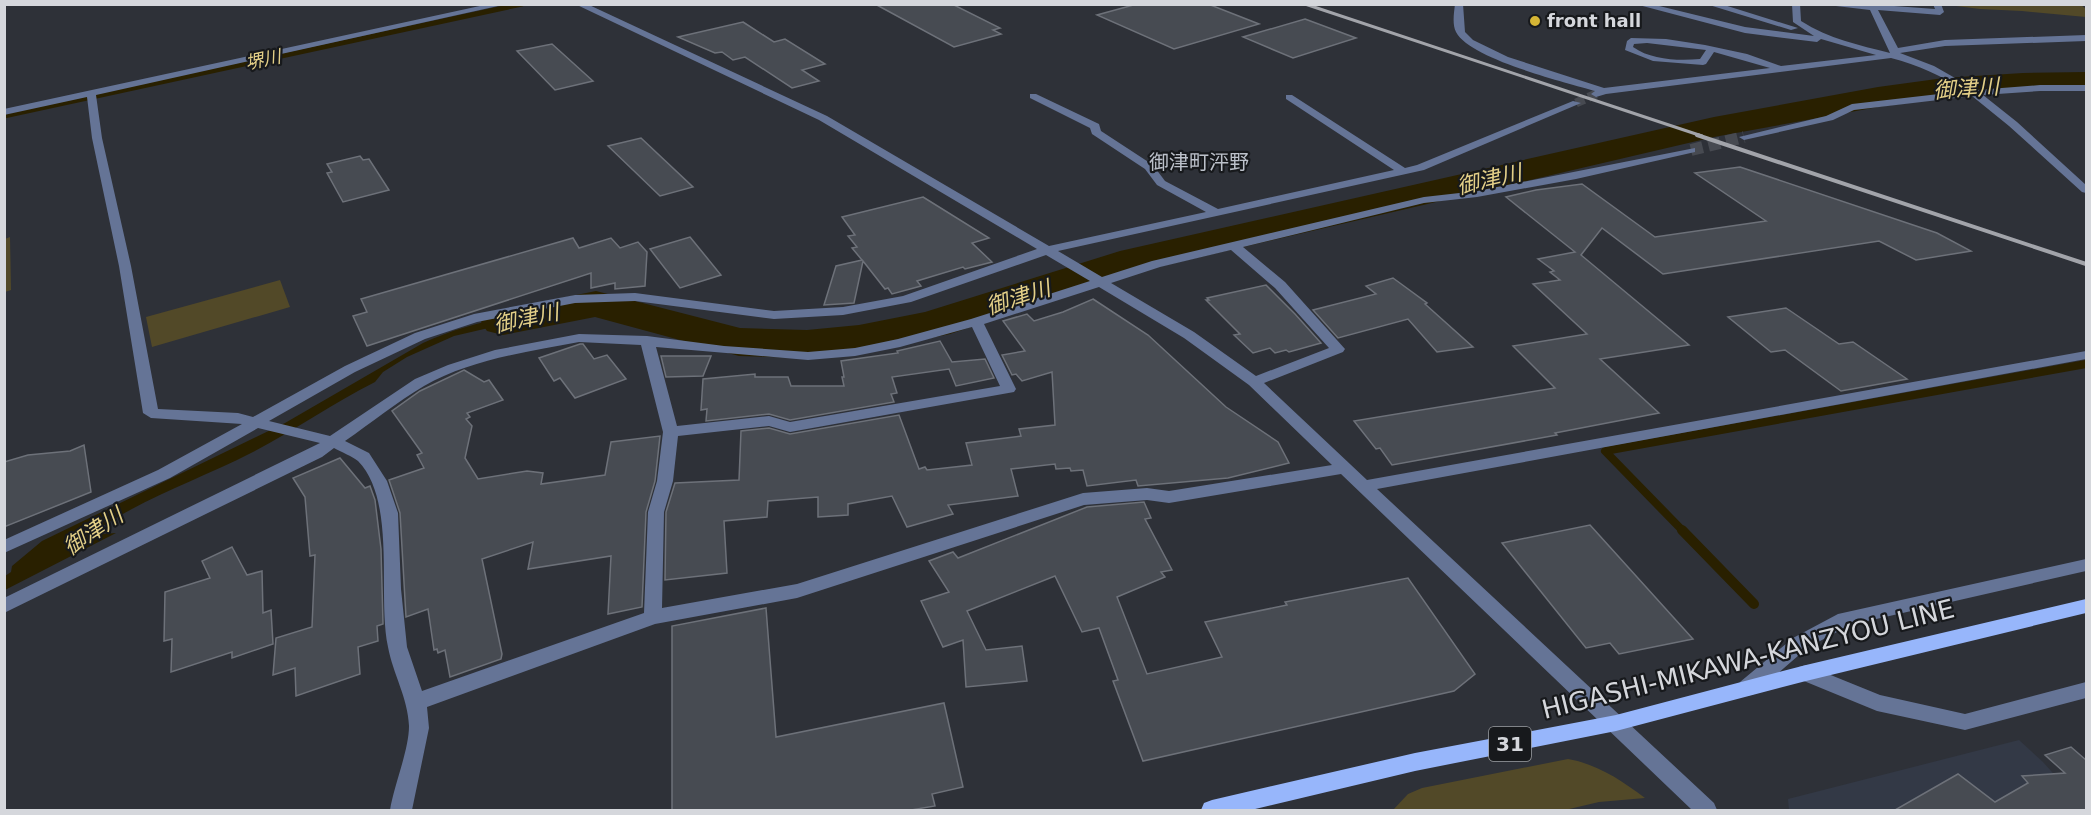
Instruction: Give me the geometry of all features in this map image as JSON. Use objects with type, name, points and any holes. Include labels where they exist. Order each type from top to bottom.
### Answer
[{"type":"main road","name":"HIGASHI-MIKAWA-KANZYOU LINE","points":[[1212,810],[1415,762],[1616,723],[1806,673],[2086,606]]},
{"type":"street","points":[[4,112],[92,97],[503,4]]},
{"type":"street","points":[[579,4],[823,118],[1188,335],[1254,382],[1706,810]]},
{"type":"street","points":[[1459,4],[1458,24],[1461,33],[1475,44],[1520,64],[1600,92],[1895,53],[1945,43],[2086,38]]},
{"type":"street","points":[[1639,4],[1745,30],[1895,53],[1940,73],[1971,91],[2010,120],[2046,156],[2086,190]]},
{"type":"street","points":[[1710,4],[1835,42]]},
{"type":"street","points":[[1796,4],[1797,22],[1820,37]]},
{"type":"street","points":[[1823,4],[1940,12],[1937,4]]},
{"type":"street","points":[[1873,8],[1895,53]]},
{"type":"street","points":[[1711,50],[1703,62],[1684,62],[1639,55],[1628,48],[1631,41],[1653,39],[1754,58],[1780,69]]},
{"type":"street","points":[[1744,137],[1829,118],[1852,107],[1971,91],[2086,88]]},
{"type":"street","points":[[1033,96],[1095,126],[1096,132],[1149,167],[1161,183],[1215,212]]},
{"type":"street","points":[[92,97],[97,138],[125,266],[152,413],[238,418],[328,441],[363,457],[379,481],[390,513],[392,589],[397,647],[416,702],[419,728],[401,810]]},
{"type":"street","points":[[1289,97],[1404,172]]},
{"type":"street","points":[[4,546],[164,474],[262,423],[350,369],[420,336],[483,316],[575,299],[634,297],[774,315],[843,311],[906,299],[1049,251],[1215,212],[1420,168],[1576,103]]},
{"type":"street","points":[[4,606],[328,441],[420,382],[495,354],[579,338],[646,340],[724,350],[808,356],[855,352],[976,322],[1098,280],[1156,264],[1424,200],[1477,194],[1576,176],[1691,150]]},
{"type":"street","points":[[1234,246],[1280,285],[1338,349],[1254,382]]},
{"type":"street","points":[[671,432],[769,421],[790,426],[1009,388],[976,322]]},
{"type":"street","points":[[646,340],[671,432],[665,481],[656,512],[653,617]]},
{"type":"street","points":[[1364,486],[2086,355]]},
{"type":"street","points":[[416,702],[653,617],[797,591],[1083,499],[1147,494],[1169,497],[1345,468]]},
{"type":"street","points":[[1747,688],[1800,643],[1845,619],[2086,565]]},
{"type":"street","points":[[1806,673],[1876,703],[1965,722],[2086,690]]},
{"type":"shaded area","points":[[1948,5],[2081,5],[2086,9],[2086,17],[1980,9]]},
{"type":"shaded area","points":[[10,237],[11,290],[5,292],[5,239]]},
{"type":"shaded area","points":[[280,280],[290,307],[152,347],[146,317]]},
{"type":"shaded area","points":[[2019,740],[2043,762],[2086,810],[1789,810],[1788,799]]},
{"type":"shaded area","points":[[1568,759],[1579,761],[1608,774],[1645,798],[1599,802],[1565,810],[1393,810],[1408,794],[1422,788]]},
{"type":"water","points":[[591,304],[454,336],[407,357],[383,372],[375,382],[267,444],[121,515],[103,526],[103,534],[116,533],[5,590],[5,576],[11,572],[12,566],[42,541],[285,423],[423,343],[484,322]]},
{"type":"building","points":[[875,4],[952,4],[1000,28],[993,30],[1001,34],[954,47]]},
{"type":"building","points":[[1137,4],[1208,4],[1259,24],[1174,49],[1097,15]]},
{"type":"building","points":[[1305,19],[1356,38],[1293,58],[1243,37]]},
{"type":"building","points":[[743,22],[774,42],[785,39],[825,64],[802,70],[819,81],[792,88],[745,57],[733,60],[722,52],[715,53],[678,37]]},
{"type":"building","points":[[552,44],[593,81],[555,90],[517,51]]},
{"type":"building","points":[[641,138],[693,187],[660,196],[608,146]]},
{"type":"building","points":[[360,156],[363,160],[369,159],[389,190],[343,202],[327,173],[332,172],[327,164]]},
{"type":"building","points":[[1740,167],[1937,233],[1971,251],[1916,260],[1879,241],[1663,274],[1602,228],[1581,255],[1689,345],[1600,359],[1659,413],[1555,433],[1557,435],[1392,465],[1380,448],[1376,449],[1354,421],[1555,388],[1513,346],[1587,334],[1533,284],[1560,280],[1550,272],[1554,271],[1538,259],[1575,252],[1506,197],[1536,190],[1582,184],[1655,237],[1766,221],[1695,173]]},
{"type":"building","points":[[923,197],[989,238],[972,243],[992,262],[965,269],[963,267],[917,281],[921,286],[892,294],[888,288],[885,289],[863,261],[854,303],[824,305],[836,266],[862,260],[852,248],[857,247],[848,236],[855,235],[842,217]]},
{"type":"building","points":[[690,237],[721,275],[680,288],[650,249]]},
{"type":"building","points":[[573,238],[579,248],[611,238],[620,248],[638,242],[647,252],[645,286],[615,289],[615,283],[591,288],[591,273],[367,346],[353,316],[367,312],[361,299]]},
{"type":"building","points":[[1393,278],[1427,303],[1425,304],[1473,347],[1437,352],[1408,319],[1338,338],[1313,310],[1376,294],[1366,286]]},
{"type":"building","points":[[1266,285],[1321,343],[1289,352],[1286,350],[1275,353],[1270,348],[1253,353],[1234,335],[1240,334],[1206,300]]},
{"type":"building","points":[[1093,299],[1148,335],[1226,407],[1278,442],[1289,463],[1228,478],[1138,486],[1136,480],[1087,486],[1083,470],[1056,469],[1055,464],[1011,469],[1018,496],[948,505],[953,514],[907,527],[892,496],[848,504],[848,515],[818,517],[818,497],[768,501],[767,517],[724,521],[727,573],[665,580],[666,512],[675,483],[739,480],[741,431],[769,428],[790,434],[899,415],[919,469],[925,467],[927,470],[972,465],[966,443],[1021,436],[1019,429],[1055,425],[1052,372],[1022,381],[1016,374],[1012,375],[1002,355],[1025,351],[1003,321],[1027,314],[1034,321]]},
{"type":"building","points":[[1786,308],[1839,344],[1853,342],[1907,379],[1841,391],[1785,350],[1771,352],[1728,317]]},
{"type":"building","points":[[940,341],[952,362],[985,359],[994,378],[956,386],[949,369],[892,377],[897,393],[891,394],[894,402],[790,420],[769,414],[706,421],[707,409],[701,410],[703,379],[755,374],[755,377],[788,377],[791,386],[844,386],[841,361],[898,353],[897,351]]},
{"type":"building","points":[[583,344],[594,359],[607,355],[626,379],[575,398],[560,378],[554,381],[539,358]]},
{"type":"building","points":[[661,356],[711,356],[703,376],[666,377]]},
{"type":"building","points":[[464,370],[484,382],[489,380],[503,400],[467,413],[470,417],[466,419],[472,426],[465,458],[478,479],[527,471],[543,473],[541,484],[605,475],[611,442],[660,436],[655,481],[646,512],[642,607],[608,614],[611,556],[528,569],[533,542],[482,559],[502,654],[501,659],[450,677],[445,650],[438,653],[437,649],[434,650],[428,609],[406,617],[400,513],[389,480],[424,468],[417,455],[422,453],[392,411],[420,391]]},
{"type":"building","points":[[84,445],[91,492],[4,527],[4,462],[28,455],[70,451]]},
{"type":"building","points":[[340,458],[365,488],[370,486],[375,500],[381,549],[383,624],[377,626],[378,641],[358,647],[360,674],[296,696],[295,668],[273,675],[276,638],[312,627],[315,555],[310,556],[305,497],[293,478]]},
{"type":"building","points":[[1144,502],[1151,518],[1145,519],[1172,570],[1161,572],[1165,577],[1117,597],[1147,674],[1222,657],[1205,622],[1287,605],[1285,602],[1408,578],[1475,674],[1454,691],[1143,761],[1113,681],[1118,680],[1099,628],[1082,632],[1055,576],[967,611],[986,650],[1022,646],[1027,681],[966,687],[963,640],[943,647],[921,601],[949,592],[929,561],[953,552],[958,558],[1087,507]]},
{"type":"building","points":[[1590,525],[1693,639],[1619,654],[1610,643],[1586,648],[1502,543]]},
{"type":"building","points":[[232,547],[247,575],[262,571],[263,613],[271,610],[273,644],[232,658],[232,652],[171,672],[172,639],[164,641],[165,592],[210,578],[202,561]]},
{"type":"building","points":[[766,608],[776,737],[944,703],[963,787],[932,794],[935,806],[911,810],[672,810],[672,626]]},
{"type":"building","points":[[2071,747],[2086,760],[2086,810],[1895,810],[1958,774],[1995,802],[2028,783],[2022,776],[2065,773],[2045,755]]},
{"type":"waterway","name":"堺川","points":[[4,116],[522,4]]},
{"type":"waterway","name":"御津川","points":[[503,322],[596,304],[739,342],[807,344],[859,339],[934,324],[1120,263],[1714,127],[1878,97],[1944,88],[2023,82],[2086,81]]},
{"type":"waterway","points":[[1683,531],[1605,451],[2086,364]]},
{"type":"waterway","points":[[1682,530],[1754,604]]},
{"type":"tunnel","points":[[1576,103],[1596,94]]},
{"type":"tunnel","points":[[1691,150],[1744,137]]},
{"type":"railway","points":[[1305,4],[1702,136]]},
{"type":"railway","points":[[1697,135],[2086,264]]},
{"type":"place","name":"front hall","points":[[1535,21]]},
{"type":"district","name":"御津町泙野","points":[[1199,162]]}]
